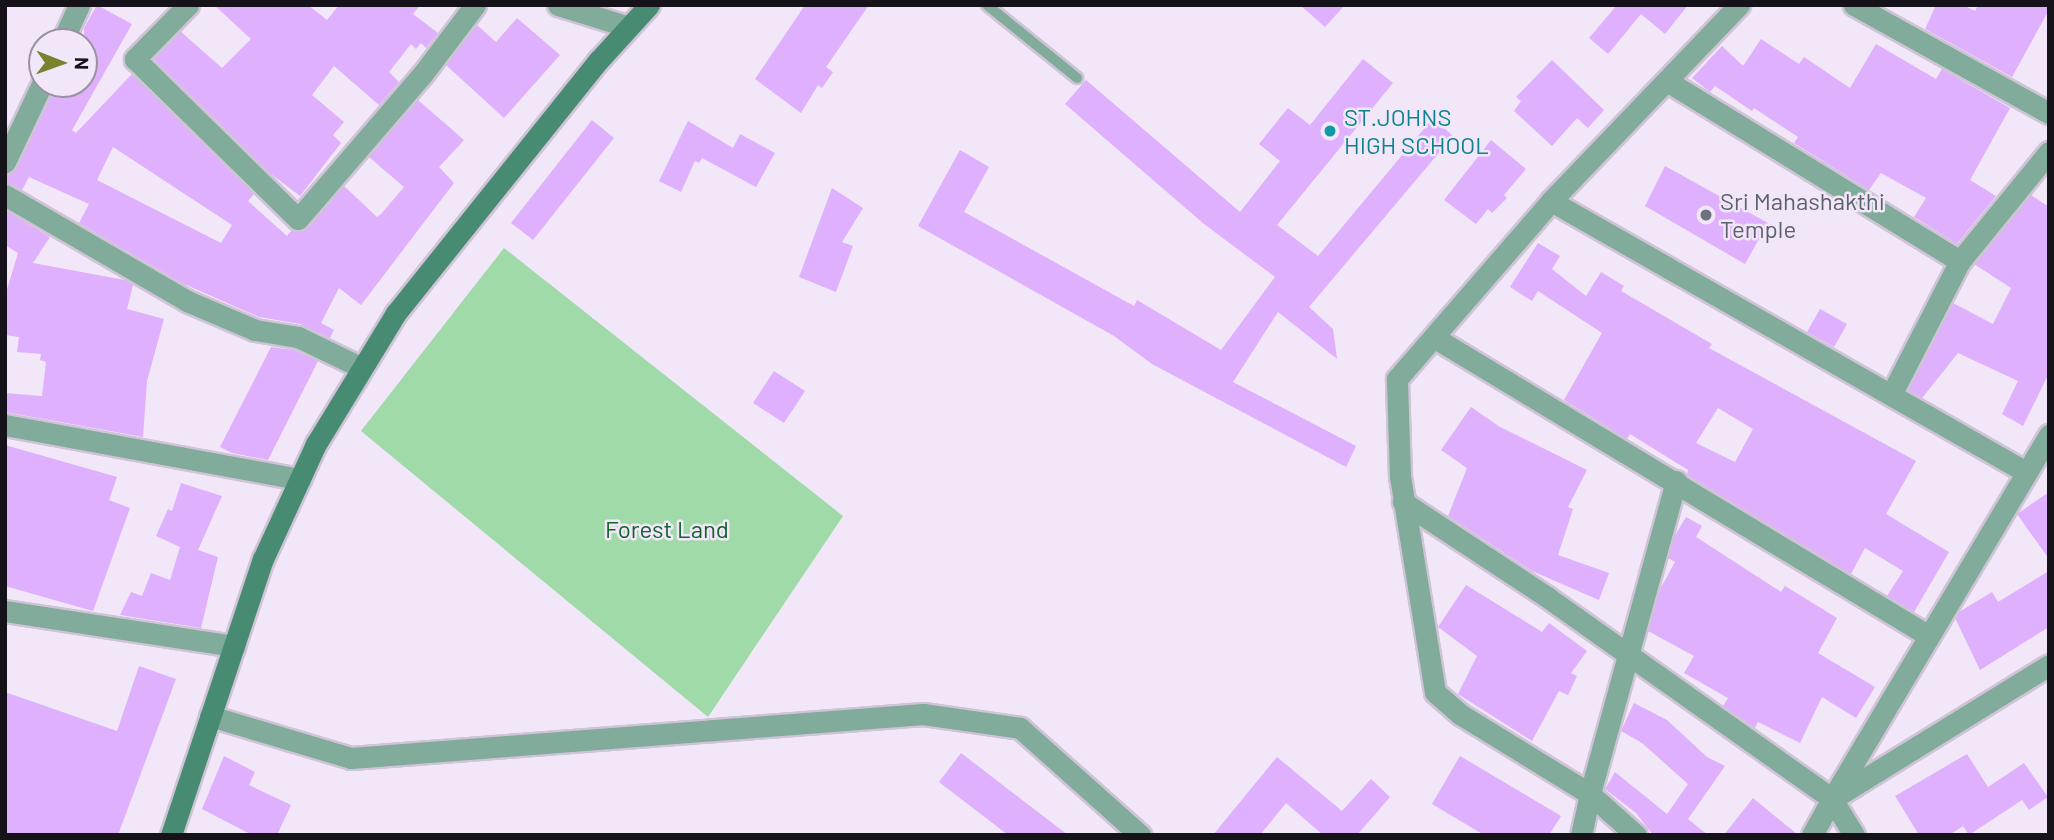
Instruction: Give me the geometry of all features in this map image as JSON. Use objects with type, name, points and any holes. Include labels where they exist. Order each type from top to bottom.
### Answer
[{"type":"street","points":[[68,28],[79,5]]},
{"type":"street","points":[[188,5],[135,59],[298,219],[422,75],[475,5]]},
{"type":"street","points":[[558,5],[629,27]]},
{"type":"street","points":[[171,835],[262,559],[300,479],[362,368],[396,313],[649,5]]},
{"type":"street","points":[[1636,835],[1590,794],[1460,714],[1435,692],[1403,502],[1397,379],[1551,201],[1739,5]]},
{"type":"street","points":[[1854,5],[1876,12],[2049,113]]},
{"type":"street","points":[[1667,81],[1960,261]]},
{"type":"street","points":[[5,162],[35,98]]},
{"type":"street","points":[[1891,395],[1960,261],[2049,152]]},
{"type":"street","points":[[5,195],[187,301],[255,330],[298,337],[362,368]]},
{"type":"street","points":[[1551,201],[2026,472]]},
{"type":"street","points":[[1435,338],[1930,636]]},
{"type":"street","points":[[5,425],[300,479]]},
{"type":"street","points":[[1812,835],[2049,435]]},
{"type":"street","points":[[1581,835],[1676,481]]},
{"type":"street","points":[[1403,502],[1629,654],[1832,799],[1854,835]]},
{"type":"street","points":[[7,615],[234,646]]},
{"type":"street","points":[[1832,799],[2049,665]]},
{"type":"street","points":[[210,716],[351,758],[923,715],[1020,728],[1140,835]]},
{"type":"lane","points":[[988,5],[1077,78]]},
{"type":"green space","name":"Forest Land","points":[[504,248],[843,516],[708,717],[361,431]]},
{"type":"building","points":[[97,5],[132,24],[98,84],[98,28],[84,28]]},
{"type":"building","points":[[214,5],[308,5],[327,20],[339,5],[420,5],[413,14],[438,33],[426,48],[421,43],[416,49],[411,44],[389,72],[399,82],[379,105],[334,66],[312,95],[344,122],[333,135],[341,143],[300,196],[271,174],[154,59],[180,31],[222,68],[251,39]]},
{"type":"building","points":[[805,5],[869,5],[826,67],[833,72],[822,88],[818,85],[801,113],[755,79]]},
{"type":"building","points":[[1300,5],[1345,5],[1325,27]]},
{"type":"building","points":[[1617,5],[1688,5],[1665,34],[1641,14],[1608,54],[1589,38]]},
{"type":"building","points":[[1936,5],[1963,5],[1975,11],[1978,5],[2049,5],[2049,10],[2012,77],[1925,29]]},
{"type":"building","points":[[517,18],[560,55],[504,118],[446,65],[477,25],[496,42]]},
{"type":"building","points":[[1761,39],[1799,64],[1804,57],[1850,88],[1876,44],[1936,79],[1942,69],[2010,108],[1970,180],[1996,196],[1957,244],[1914,217],[1926,198],[1881,173],[1869,190],[1794,143],[1798,137],[1754,108],[1752,111],[1715,86],[1710,92],[1692,78],[1722,46],[1743,66]]},
{"type":"building","points":[[1363,59],[1393,83],[1277,225],[1318,256],[1433,118],[1453,136],[1309,307],[1333,329],[1337,359],[1278,312],[1233,382],[1356,446],[1346,467],[1152,364],[1114,336],[918,226],[960,150],[989,167],[964,212],[1134,306],[1137,300],[1221,350],[1275,277],[1204,224],[1065,104],[1086,80],[1240,212],[1280,161],[1259,144],[1288,108],[1310,125]]},
{"type":"building","points":[[1552,60],[1604,110],[1588,128],[1577,118],[1552,146],[1514,111],[1521,101],[1516,97]]},
{"type":"building","points":[[132,74],[254,194],[248,201],[287,236],[292,230],[308,228],[344,186],[377,217],[381,214],[404,187],[369,157],[418,100],[464,140],[439,167],[454,183],[361,305],[339,288],[321,323],[334,330],[330,338],[300,324],[259,317],[182,283],[79,223],[89,204],[29,177],[22,190],[5,182],[5,175],[17,168],[49,98],[90,98],[72,130],[76,133]],"holes":[[[113,147],[232,225],[221,243],[97,180]]]},
{"type":"building","points":[[592,120],[614,138],[533,240],[511,223]]},
{"type":"building","points":[[688,121],[733,148],[740,134],[775,153],[756,187],[702,158],[699,163],[695,161],[681,192],[659,181]]},
{"type":"building","points":[[1491,140],[1526,169],[1504,195],[1507,198],[1492,213],[1488,209],[1476,224],[1444,200]]},
{"type":"building","name":"Sri Mahashakthi Temple","points":[[1665,166],[1768,223],[1745,264],[1645,206]]},
{"type":"building","points":[[832,188],[863,208],[842,242],[853,246],[836,292],[799,277]]},
{"type":"building","points":[[2031,195],[2049,207],[2049,373],[2023,426],[2002,414],[2018,381],[1958,353],[1922,398],[1908,390],[1953,303],[1993,324],[2011,288],[1974,264]]},
{"type":"building","points":[[5,210],[50,237],[33,263],[125,280],[133,285],[127,309],[164,319],[147,381],[143,437],[5,412],[5,393],[42,396],[46,362],[40,360],[41,354],[17,352],[19,337],[5,335],[5,296],[18,253],[5,245]]},
{"type":"building","points":[[1538,243],[1560,256],[1552,269],[1586,296],[1601,272],[1624,286],[1621,291],[1712,344],[1709,348],[1916,461],[1886,514],[1949,552],[1914,612],[1887,596],[1903,571],[1865,548],[1851,574],[1687,475],[1688,470],[1630,434],[1627,439],[1564,400],[1602,333],[1538,291],[1532,301],[1510,287]],"holes":[[[1718,408],[1753,429],[1735,462],[1696,443]]]},
{"type":"building","points":[[1820,309],[1847,324],[1834,347],[1807,332]]},
{"type":"building","points":[[271,347],[294,350],[318,361],[268,460],[232,453],[220,447]]},
{"type":"building","points":[[774,371],[805,391],[784,423],[753,403]]},
{"type":"building","points":[[1471,407],[1500,427],[1587,470],[1568,507],[1573,509],[1558,555],[1609,573],[1599,600],[1532,571],[1448,516],[1467,468],[1441,450]]},
{"type":"building","points":[[5,445],[117,477],[109,500],[130,508],[93,611],[5,586]]},
{"type":"building","points":[[181,483],[222,496],[198,550],[218,557],[201,628],[120,615],[131,592],[142,596],[151,573],[170,580],[180,547],[156,536],[168,509],[172,511]]},
{"type":"building","points":[[2049,492],[2049,559],[2017,514]]},
{"type":"building","points":[[1686,517],[1702,526],[1696,537],[1781,592],[1785,586],[1837,618],[1818,653],[1875,687],[1856,718],[1822,697],[1800,743],[1758,722],[1755,728],[1723,706],[1728,698],[1684,673],[1694,656],[1648,631],[1659,591],[1675,562],[1668,558],[1674,537]]},
{"type":"building","points":[[2049,571],[2049,627],[1980,670],[1955,618],[1959,612],[1992,592],[1998,602]]},
{"type":"building","points":[[1466,585],[1542,632],[1549,623],[1587,651],[1571,673],[1577,676],[1568,695],[1559,691],[1532,741],[1458,694],[1477,656],[1438,627]]},
{"type":"building","points":[[139,666],[176,679],[118,835],[5,835],[5,692],[117,731]]},
{"type":"building","points":[[1634,703],[1667,720],[1707,757],[1725,766],[1688,819],[1708,835],[1653,835],[1636,813],[1605,789],[1615,772],[1667,814],[1688,784],[1642,743],[1621,731]]},
{"type":"building","points":[[961,753],[1068,835],[1008,835],[939,782]]},
{"type":"building","points":[[1967,754],[1988,787],[2024,763],[2048,797],[2029,810],[2022,800],[1969,835],[1963,826],[1949,835],[1919,835],[1895,796]]},
{"type":"building","points":[[224,756],[255,772],[249,785],[291,805],[277,835],[252,835],[202,809]]},
{"type":"building","points":[[1460,756],[1561,816],[1549,835],[1484,835],[1432,804]]},
{"type":"building","points":[[1277,757],[1342,811],[1371,779],[1390,797],[1357,835],[1323,835],[1286,803],[1260,835],[1213,835]]},
{"type":"building","points":[[1753,798],[1798,835],[1724,835]]},
{"type":"place","name":"ST.JOHNS HIGH SCHOOL","points":[[1330,131]]},
{"type":"place","name":"Sri Mahashakthi Temple","points":[[1706,215]]}]
